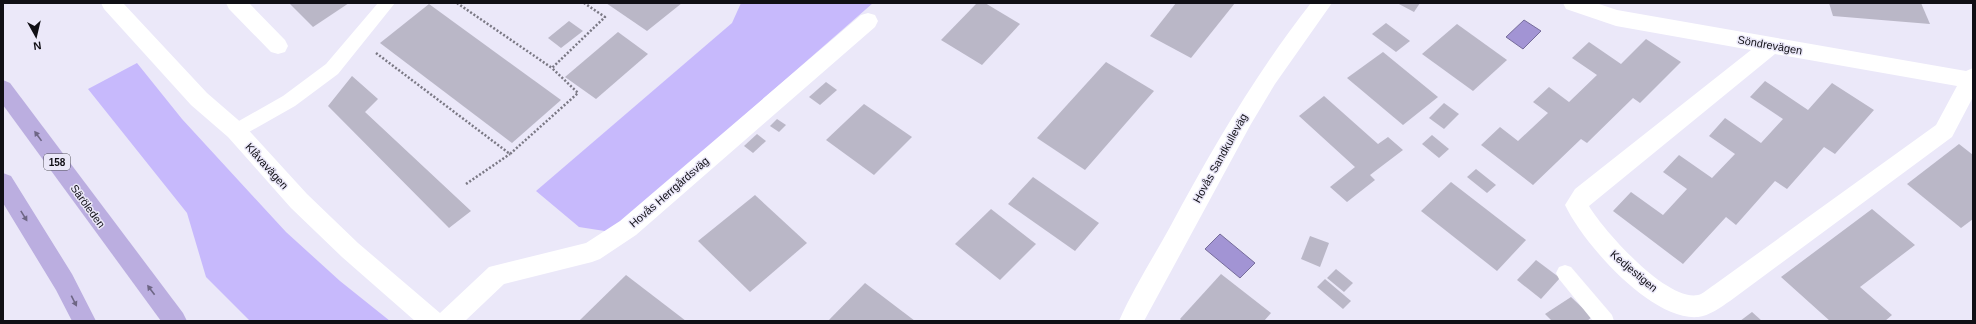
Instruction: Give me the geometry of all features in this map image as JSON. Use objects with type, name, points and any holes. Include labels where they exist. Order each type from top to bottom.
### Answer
[{"type":"main road","name":"Säröleden","points":[[3,89],[110,236],[175,321]]},
{"type":"main road","points":[[3,183],[64,282],[84,321]]},
{"type":"street","name":"Klåvavägen","points":[[110,3],[199,99],[236,131],[298,201],[350,250],[432,321]]},
{"type":"street","points":[[236,3],[278,46]]},
{"type":"street","name":"Hovås Sandkulleväg","points":[[1131,321],[1211,172],[1255,96],[1322,3]]},
{"type":"street","name":"Söndrevägen","points":[[1573,3],[1616,18],[1771,46],[1972,79]]},
{"type":"street","name":"Hovås Herrgårdsväg","points":[[448,321],[497,275],[592,252],[628,228],[868,21]]},
{"type":"street","name":"Kedjestigen","points":[[1771,46],[1583,196],[1576,204],[1582,217],[1610,251],[1658,292],[1687,305],[1699,306],[1722,293],[1944,131],[1972,79]]},
{"type":"lane","points":[[236,131],[289,101],[332,69],[387,3]]},
{"type":"lane","points":[[1565,273],[1605,321]]},
{"type":"path","points":[[457,3],[552,68],[578,94],[510,154],[466,184]]},
{"type":"path","points":[[552,68],[605,17],[584,3]]},
{"type":"path","points":[[358,39],[510,154]]},
{"type":"shaded area","points":[[741,3],[873,3],[611,232],[579,227],[536,191],[732,23]]},
{"type":"shaded area","points":[[1524,20],[1541,31],[1523,49],[1506,37]]},
{"type":"shaded area","points":[[137,63],[182,119],[286,232],[340,281],[390,321],[250,321],[206,277],[187,213],[88,89]]},
{"type":"shaded area","points":[[1220,234],[1255,263],[1240,278],[1205,249]]},
{"type":"building","points":[[289,3],[349,3],[313,27]]},
{"type":"building","points":[[606,3],[682,3],[647,31]]},
{"type":"building","points":[[977,3],[985,3],[1020,24],[982,65],[941,40]]},
{"type":"building","points":[[1176,3],[1235,3],[1191,58],[1150,36]]},
{"type":"building","points":[[1397,3],[1420,3],[1414,12]]},
{"type":"building","points":[[1829,3],[1921,3],[1930,24],[1833,16]]},
{"type":"building","points":[[429,4],[561,100],[512,143],[380,43]]},
{"type":"building","points":[[569,21],[583,31],[561,48],[548,38]]},
{"type":"building","points":[[1386,23],[1410,41],[1396,52],[1372,34]]},
{"type":"building","points":[[1457,24],[1507,60],[1473,91],[1422,54]]},
{"type":"building","points":[[618,32],[648,54],[596,99],[565,77]]},
{"type":"building","points":[[1646,39],[1681,62],[1640,103],[1633,98],[1587,143],[1581,139],[1533,185],[1481,145],[1500,127],[1518,141],[1548,113],[1533,102],[1549,87],[1569,102],[1597,75],[1572,58],[1589,42],[1621,64]]},
{"type":"building","points":[[1383,52],[1438,97],[1403,125],[1347,78]]},
{"type":"building","points":[[1106,62],[1154,91],[1085,170],[1037,138]]},
{"type":"building","points":[[352,76],[378,99],[365,112],[471,211],[449,228],[328,106]]},
{"type":"building","points":[[1765,81],[1808,110],[1832,83],[1874,110],[1835,154],[1824,147],[1787,189],[1775,181],[1736,225],[1726,217],[1683,264],[1613,211],[1631,192],[1663,215],[1687,189],[1663,172],[1679,155],[1712,178],[1735,154],[1709,136],[1725,118],[1761,143],[1783,119],[1750,97]]},
{"type":"building","points":[[826,82],[837,90],[820,105],[809,97]]},
{"type":"building","points":[[1324,96],[1378,144],[1388,137],[1403,150],[1370,175],[1375,180],[1347,202],[1330,187],[1355,167],[1299,116]]},
{"type":"building","points":[[1444,103],[1459,114],[1444,129],[1429,118]]},
{"type":"building","points":[[864,104],[912,137],[874,175],[826,140]]},
{"type":"building","points":[[777,119],[786,125],[779,132],[770,126]]},
{"type":"building","points":[[757,134],[766,141],[753,153],[744,146]]},
{"type":"building","points":[[1432,135],[1449,149],[1439,158],[1422,144]]},
{"type":"building","points":[[1959,144],[1973,155],[1973,219],[1961,228],[1907,184]]},
{"type":"building","points":[[1476,169],[1496,185],[1487,193],[1467,177]]},
{"type":"building","points":[[1033,177],[1099,223],[1075,251],[1008,204]]},
{"type":"building","points":[[1451,182],[1526,240],[1497,271],[1421,211]]},
{"type":"building","points":[[755,195],[807,243],[750,292],[698,241]]},
{"type":"building","points":[[991,209],[1036,244],[1000,280],[955,244]]},
{"type":"building","points":[[1872,209],[1915,245],[1860,287],[1892,315],[1885,321],[1830,321],[1781,277]]},
{"type":"building","points":[[1310,236],[1329,243],[1320,267],[1301,259]]},
{"type":"building","points":[[1536,260],[1560,278],[1541,299],[1517,280]]},
{"type":"building","points":[[1336,269],[1353,283],[1344,292],[1327,278]]},
{"type":"building","points":[[1221,274],[1271,313],[1264,321],[1182,321],[1180,319]]},
{"type":"building","points":[[626,275],[686,321],[579,321]]},
{"type":"building","points":[[1325,279],[1351,301],[1343,309],[1317,287]]},
{"type":"building","points":[[865,283],[915,321],[828,321]]},
{"type":"building","points":[[1571,297],[1592,317],[1587,321],[1552,321],[1545,314]]},
{"type":"building","points":[[1752,312],[1762,321],[1740,321]]}]
